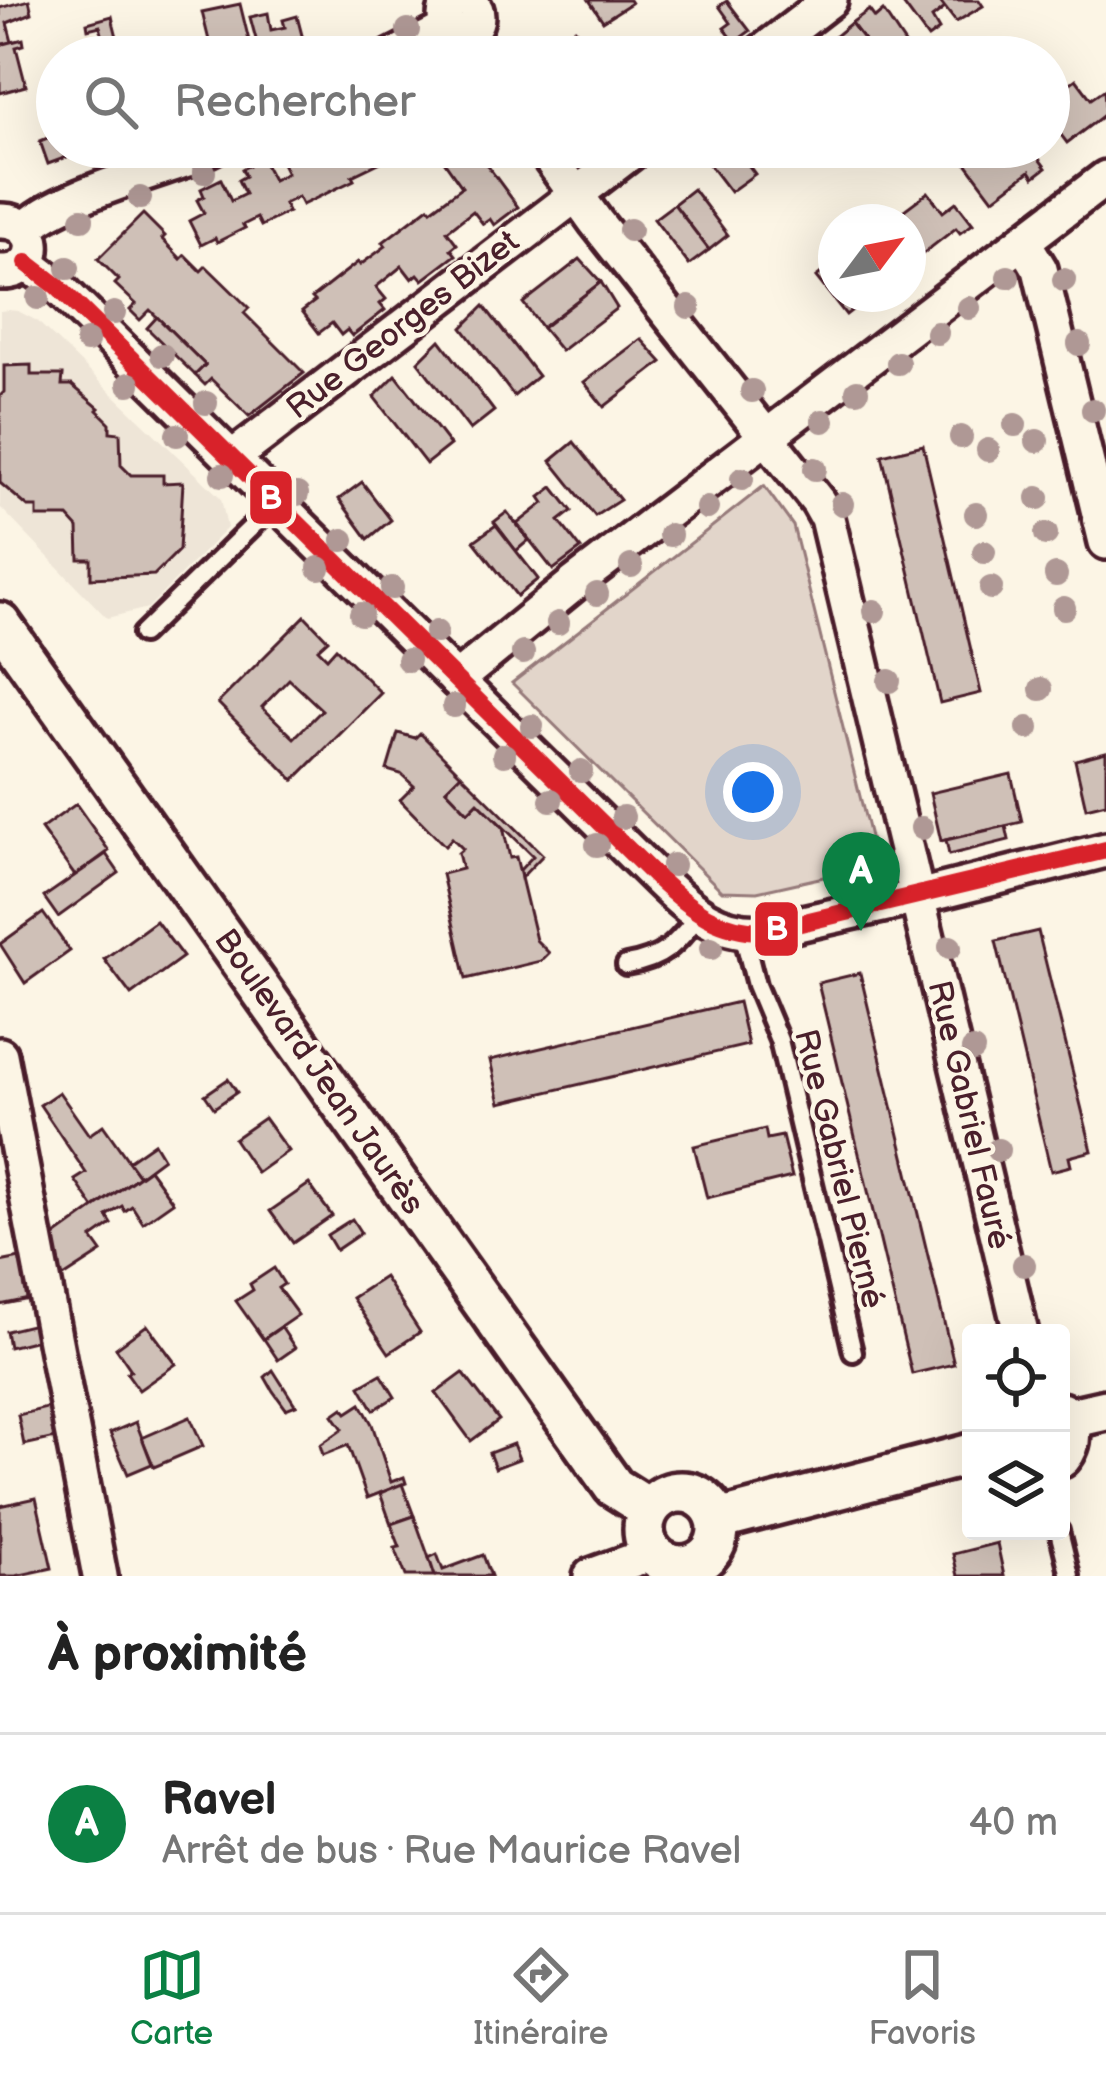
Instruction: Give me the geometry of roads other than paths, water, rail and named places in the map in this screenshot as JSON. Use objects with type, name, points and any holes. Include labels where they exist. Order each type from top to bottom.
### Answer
[{"type":"street","points":[[783,36],[830,0]]},
{"type":"street","points":[[431,36],[465,18]]},
{"type":"street","points":[[162,168],[58,206],[34,220],[13,246],[699,915],[743,933],[787,927],[1106,850]]},
{"type":"street","name":"Rue Gabriel Fauré","points":[[556,168],[826,518],[1019,1324]]},
{"type":"street","name":"Rue Georges Bizet","points":[[232,458],[609,168]]},
{"type":"street","points":[[456,680],[576,582],[1106,178]]},
{"type":"street","points":[[1023,241],[1040,269],[1106,542]]},
{"type":"street","name":"Boulevard Jean Jaurès","points":[[0,622],[604,1474],[614,1487],[649,1509]]},
{"type":"street","points":[[0,1055],[100,1576]]},
{"type":"street","points":[[1073,1434],[1106,1410]]},
{"type":"street","points":[[718,1520],[962,1456]]},
{"type":"street","points":[[693,1493],[704,1499],[718,1520],[711,1552],[694,1570],[658,1559],[643,1530],[649,1509],[668,1494],[693,1493]]},
{"type":"street","points":[[591,1576],[650,1550]]},
{"type":"lane","points":[[142,634],[277,502]]},
{"type":"lane","points":[[626,965],[663,954],[699,915]]},
{"type":"lane","name":"Rue Gabriel Pierné","points":[[743,933],[756,985],[779,1040],[854,1352]]},
{"type":"lane","points":[[1061,1540],[1070,1576]]},
{"type":"place","name":"Ravel","points":[[861,931]]}]
